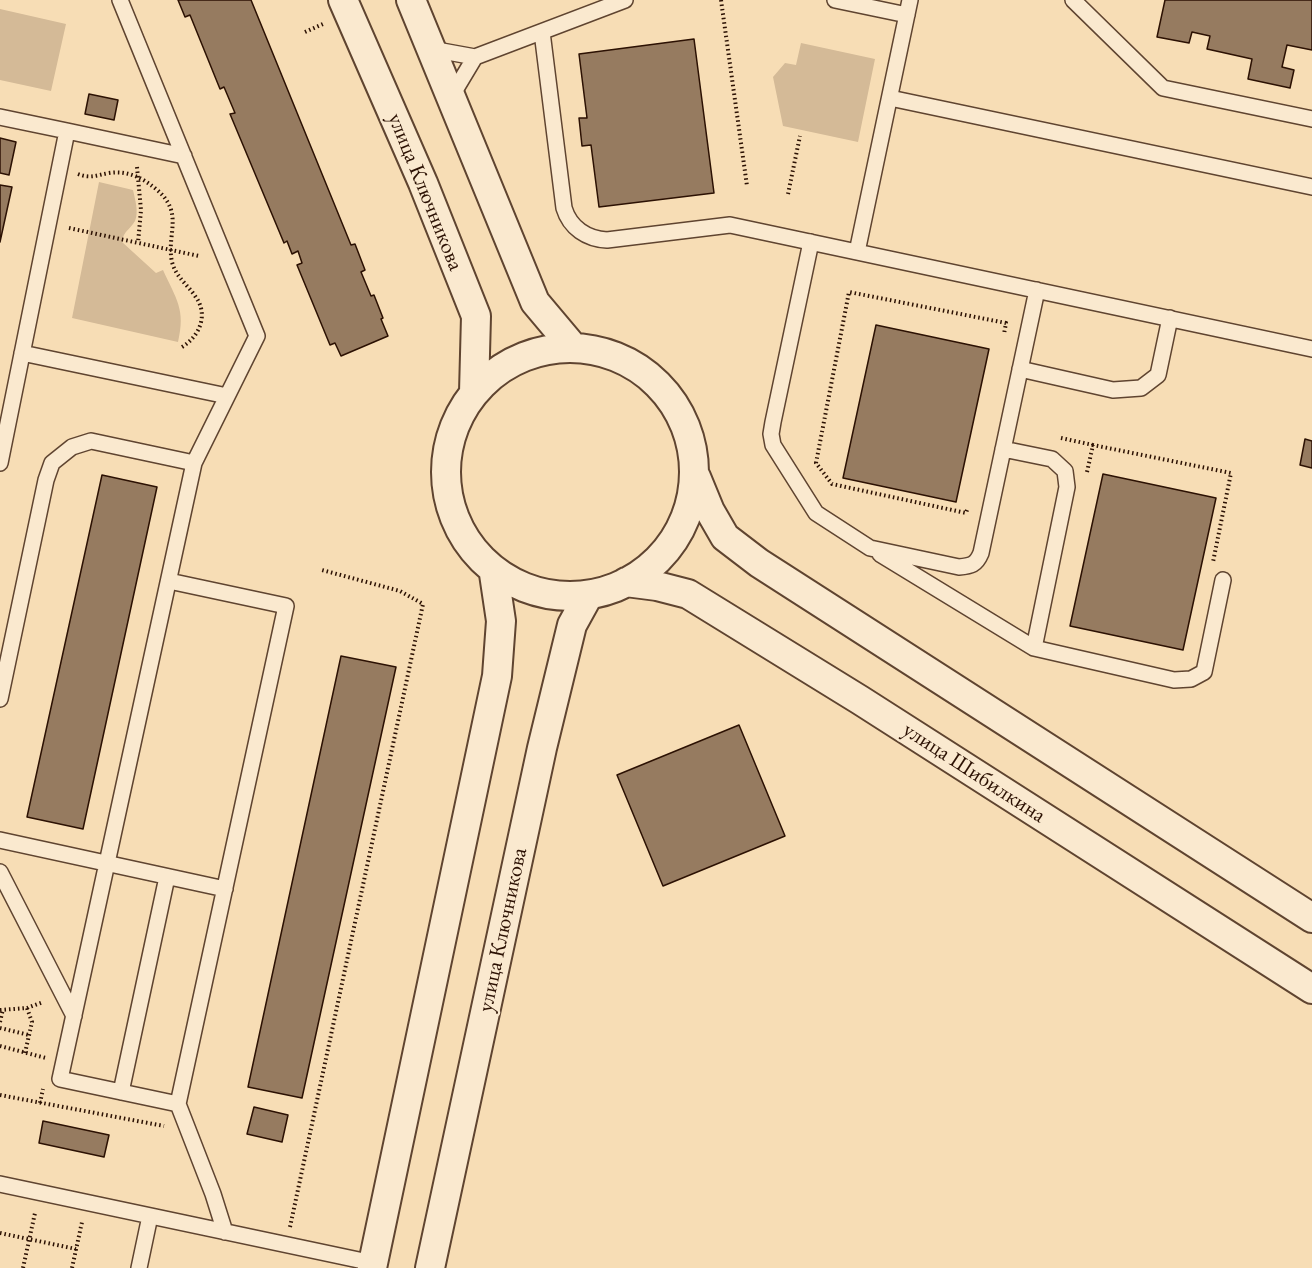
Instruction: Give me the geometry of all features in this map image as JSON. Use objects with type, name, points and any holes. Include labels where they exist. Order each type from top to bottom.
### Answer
[{"type":"street","name":"улица Ключникова","points":[[344,0],[423,183],[476,316],[474,392]]},
{"type":"street","points":[[411,0],[535,302],[572,346]]},
{"type":"street","points":[[373,1266],[497,676],[501,621],[494,574],[456,524],[445,489],[446,456],[453,423],[474,392],[492,376],[527,355],[572,346],[609,355],[647,375],[672,401],[688,433],[696,463],[696,477],[686,521],[673,545],[660,561],[642,574],[588,596],[549,592],[494,574]]},
{"type":"street","points":[[696,477],[710,511],[725,537],[759,563],[1312,918]]},
{"type":"street","name":"улица Шибилкина","points":[[626,582],[657,586],[688,594],[860,700],[1312,989]]},
{"type":"street","name":"улица Ключникова","points":[[430,1268],[545,737],[572,625],[588,596]]},
{"type":"lane","points":[[120,0],[257,336],[194,463],[60,1079],[178,1104]]},
{"type":"lane","points":[[431,49],[475,57],[625,0]]},
{"type":"lane","points":[[835,0],[909,8],[857,252]]},
{"type":"lane","points":[[1073,0],[1163,88],[1312,119]]},
{"type":"lane","points":[[542,32],[564,208],[567,218],[574,226],[595,239],[607,240],[730,225],[1312,349]]},
{"type":"lane","points":[[451,97],[475,57]]},
{"type":"lane","points":[[890,98],[1312,187]]},
{"type":"lane","points":[[0,117],[184,156]]},
{"type":"lane","points":[[0,463],[67,131]]},
{"type":"lane","points":[[811,242],[771,434],[773,445],[816,513],[1034,648],[1174,680],[1191,679],[1204,672],[1222,585]]},
{"type":"lane","points":[[870,548],[958,567],[971,566],[978,561],[1037,290]]},
{"type":"lane","points":[[1020,369],[1113,390],[1142,388],[1158,375],[1170,318]]},
{"type":"lane","points":[[22,353],[227,396]]},
{"type":"lane","points":[[0,699],[46,480],[52,462],[72,447],[91,441],[194,463]]},
{"type":"lane","points":[[1004,449],[1052,459],[1065,471],[1067,487],[1034,648]]},
{"type":"lane","points":[[169,580],[286,606],[178,1104],[213,1194],[225,1232]]},
{"type":"lane","points":[[0,840],[225,889]]},
{"type":"lane","points":[[0,872],[74,1016]]},
{"type":"lane","points":[[121,1092],[167,876]]},
{"type":"lane","points":[[0,1184],[287,1245],[373,1266]]},
{"type":"lane","points":[[139,1268],[150,1216]]},
{"type":"path","points":[[722,0],[747,186]]},
{"type":"path","points":[[304,32],[327,23]]},
{"type":"path","points":[[788,194],[800,136]]},
{"type":"path","points":[[137,163],[141,210],[138,243]]},
{"type":"path","points":[[77,174],[97,177],[120,172],[138,177],[160,193],[169,206],[174,228],[172,250],[175,271],[197,298],[201,311],[198,332],[189,343],[182,347]]},
{"type":"path","points":[[66,227],[199,256]]},
{"type":"path","points":[[969,502],[966,513],[832,484],[816,463],[849,292],[1006,323],[1004,334]]},
{"type":"path","points":[[1050,436],[1231,473],[1208,587],[1222,585]]},
{"type":"path","points":[[1086,480],[1093,445]]},
{"type":"path","points":[[287,1245],[423,604],[400,591],[322,570]]},
{"type":"path","points":[[0,1022],[1,1010],[27,1008],[51,1000]]},
{"type":"path","points":[[25,1053],[32,1022],[27,1008]]},
{"type":"path","points":[[0,1028],[29,1035]]},
{"type":"path","points":[[0,1046],[49,1059]]},
{"type":"path","points":[[40,1102],[45,1081]]},
{"type":"path","points":[[0,1095],[188,1130]]},
{"type":"path","points":[[23,1268],[35,1212]]},
{"type":"path","points":[[72,1268],[82,1221]]},
{"type":"path","points":[[0,1233],[76,1249]]},
{"type":"shaded area","points":[[0,9],[66,24],[51,91],[0,80]]},
{"type":"shaded area","points":[[801,43],[875,59],[858,142],[783,126],[773,77],[785,63],[796,65]]},
{"type":"shaded area","points":[[99,182],[133,190],[137,214],[122,242],[156,273],[163,270],[176,297],[180,312],[178,342],[72,318]]},
{"type":"building","points":[[178,0],[251,0],[351,245],[355,244],[365,270],[361,272],[371,296],[374,295],[388,336],[341,356],[335,343],[330,345],[297,265],[302,263],[298,251],[292,254],[287,241],[284,243],[230,114],[235,113],[224,87],[220,89],[190,15],[185,17]]},
{"type":"building","points":[[1165,0],[1312,0],[1312,50],[1287,45],[1282,67],[1294,70],[1290,88],[1248,79],[1252,59],[1207,49],[1210,36],[1192,32],[1189,43],[1157,37]]},
{"type":"building","points":[[694,39],[714,193],[599,207],[591,145],[582,146],[579,118],[587,118],[579,54]]},
{"type":"building","points":[[89,94],[118,100],[114,120],[85,114]]},
{"type":"building","points":[[0,138],[16,142],[9,175],[0,173]]},
{"type":"building","points":[[0,185],[12,187],[0,242]]},
{"type":"building","points":[[876,325],[989,349],[956,502],[843,478]]},
{"type":"building","points":[[1305,439],[1312,441],[1312,468],[1300,465]]},
{"type":"building","points":[[1103,474],[1216,498],[1183,650],[1070,626]]},
{"type":"building","points":[[102,475],[157,487],[83,829],[27,817]]},
{"type":"building","points":[[341,656],[396,667],[302,1098],[248,1087]]},
{"type":"building","points":[[739,725],[785,836],[663,886],[617,775]]},
{"type":"building","points":[[254,1107],[288,1115],[282,1142],[247,1134]]},
{"type":"building","points":[[43,1121],[109,1135],[104,1157],[39,1143]]}]
